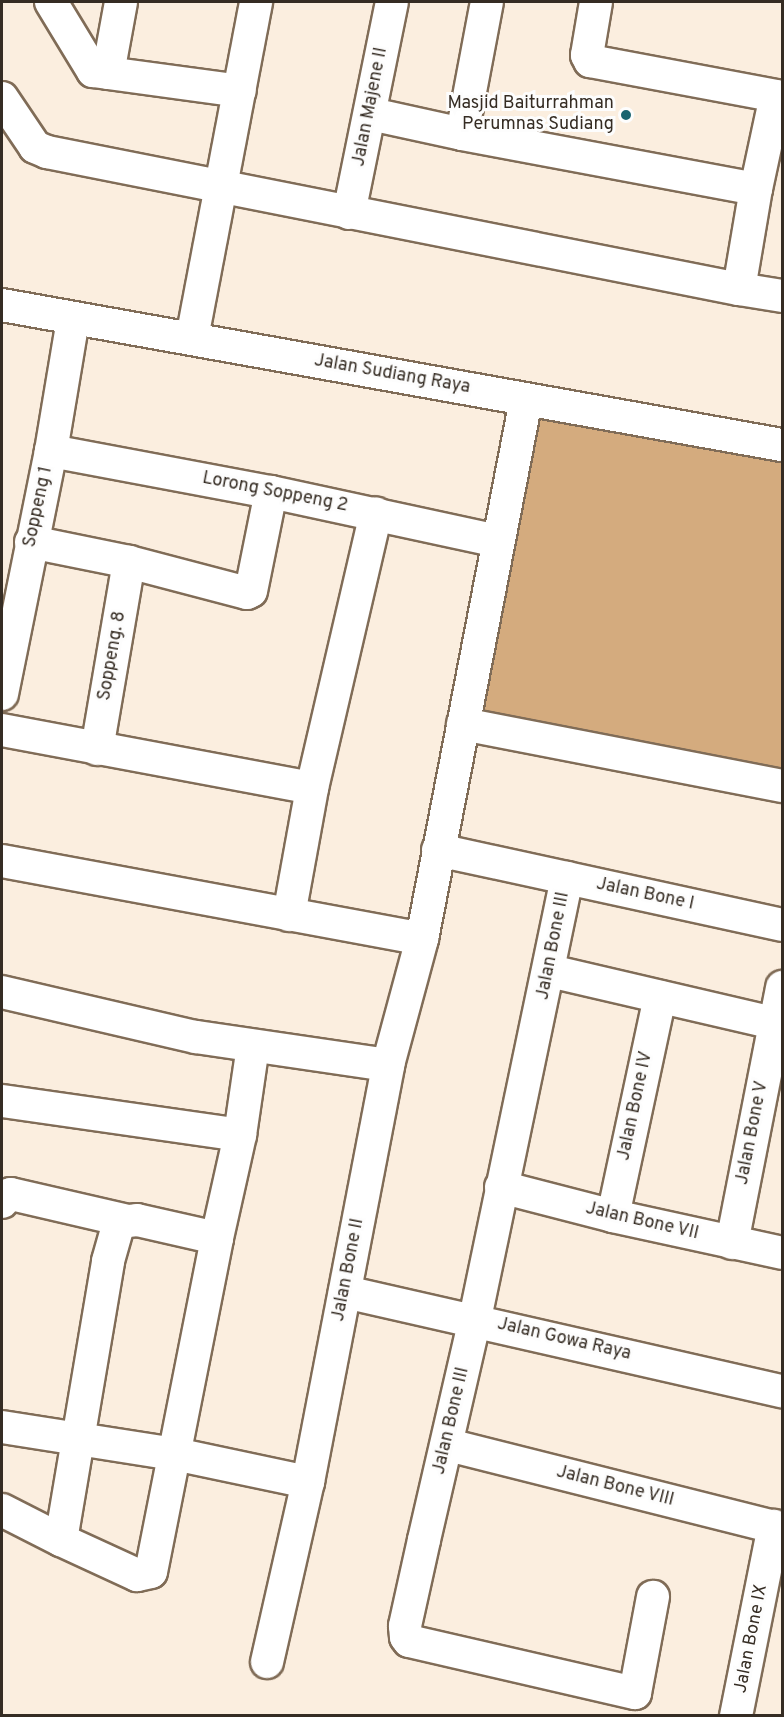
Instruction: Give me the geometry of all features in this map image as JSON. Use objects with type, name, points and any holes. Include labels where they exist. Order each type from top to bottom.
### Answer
[{"type":"street","points":[[51,2],[93,70],[240,91]]},
{"type":"street","points":[[108,73],[122,2]]},
{"type":"street","points":[[192,338],[223,188],[256,2]]},
{"type":"street","name":"Jalan Majene II","points":[[349,213],[392,2]]},
{"type":"street","points":[[462,134],[487,2]]},
{"type":"street","points":[[596,2],[587,55],[590,61],[779,96],[756,189],[739,290]]},
{"type":"street","points":[[2,98],[35,147],[47,152],[739,290],[783,296]]},
{"type":"street","points":[[371,114],[462,134],[756,189]]},
{"type":"street","name":"Jalan Sudiang Raya","points":[[2,305],[783,445]]},
{"type":"street","name":"Soppeng 1","points":[[2,694],[51,451],[74,319]]},
{"type":"street","name":"Jalan Bone II","points":[[267,1662],[308,1482],[388,1065],[422,939],[525,400]]},
{"type":"street","name":"Lorong Soppeng 2","points":[[51,451],[376,513],[498,541]]},
{"type":"street","points":[[31,542],[129,562],[247,593],[250,591],[271,492]]},
{"type":"street","points":[[289,915],[312,788],[376,513]]},
{"type":"street","name":"Soppeng. 8","points":[[97,749],[129,562]]},
{"type":"street","points":[[463,724],[783,786]]},
{"type":"street","points":[[2,730],[312,788]]},
{"type":"street","points":[[2,861],[422,939]]},
{"type":"street","name":"Jalan Bone I","points":[[435,864],[567,878],[783,925]]},
{"type":"street","name":"Jalan Bone III","points":[[567,878],[550,971],[501,1187],[448,1445],[405,1626],[406,1637],[409,1641],[632,1705],[653,1597]]},
{"type":"street","points":[[550,971],[774,1023]]},
{"type":"street","name":"Jalan Bone V","points":[[732,1243],[783,987]]},
{"type":"street","points":[[2,992],[196,1037],[388,1065]]},
{"type":"street","name":"Jalan Bone IV","points":[[613,1216],[660,997]]},
{"type":"street","points":[[2,1510],[137,1575],[151,1572],[217,1238],[240,1135],[253,1046]]},
{"type":"street","points":[[2,1101],[240,1135]]},
{"type":"street","name":"Jalan Bone VII","points":[[501,1187],[613,1216],[783,1252]]},
{"type":"street","points":[[2,1202],[4,1196],[11,1194],[124,1220],[217,1238]]},
{"type":"street","points":[[61,1540],[108,1261],[114,1233],[119,1222],[124,1220]]},
{"type":"street","name":"Jalan Gowa Raya","points":[[345,1292],[475,1319],[783,1391]]},
{"type":"street","points":[[2,1427],[175,1454],[308,1482]]},
{"type":"street","name":"Jalan Bone VIII","points":[[448,1445],[778,1528]]},
{"type":"street","name":"Jalan Bone IX","points":[[736,1716],[778,1528]]},
{"type":"shaded area","points":[[526,400],[782,445],[782,786],[463,724]]},
{"type":"place","name":"Masjid Baiturrahman Perumnas Sudiang","points":[[626,115]]}]
